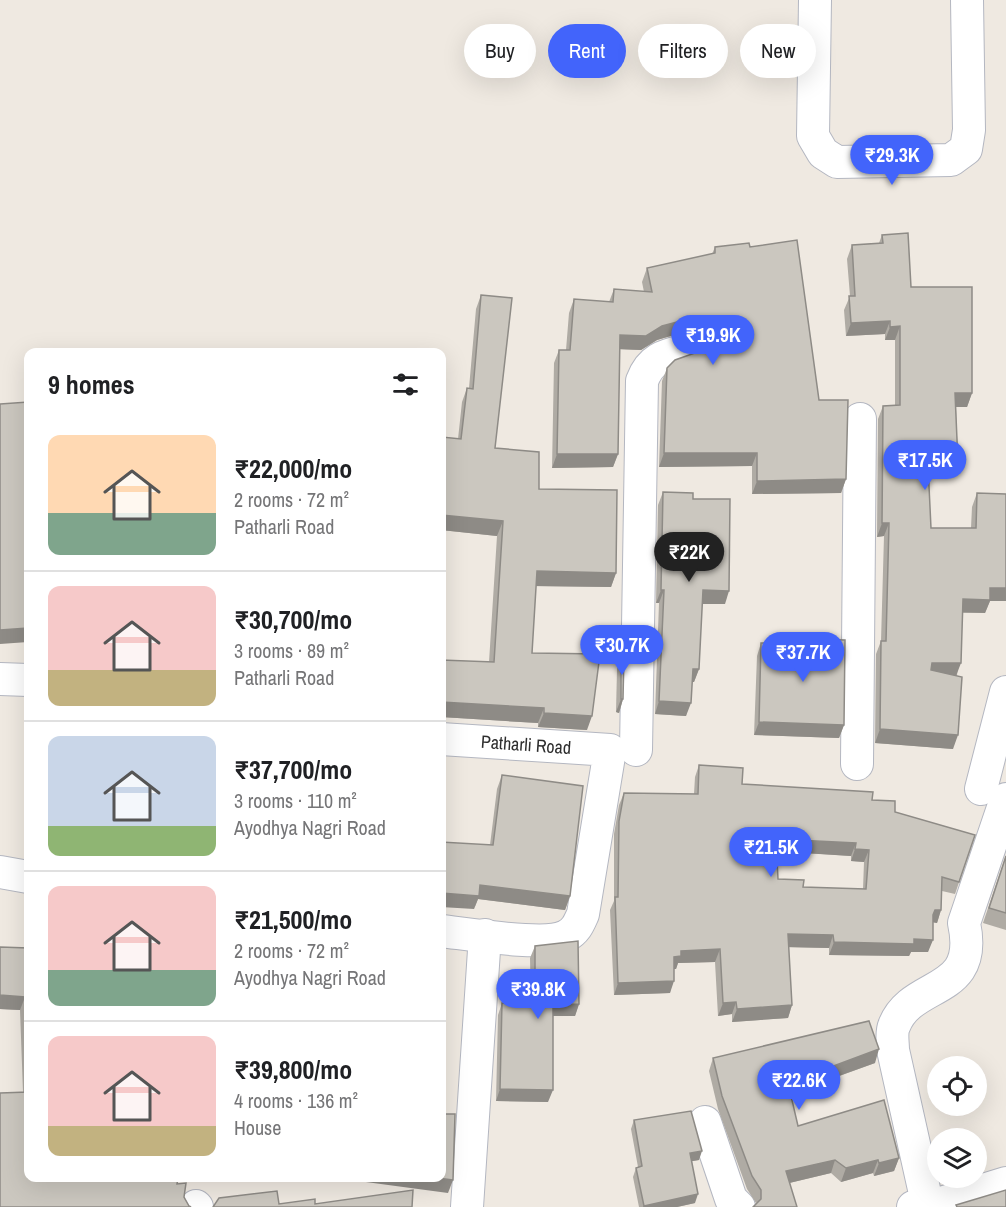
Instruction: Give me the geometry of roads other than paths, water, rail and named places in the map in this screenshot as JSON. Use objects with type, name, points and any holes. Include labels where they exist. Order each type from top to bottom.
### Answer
[{"type":"street","points":[[815,0],[813,136],[823,153],[837,162],[951,160],[966,149],[969,130],[967,0]]},
{"type":"street","points":[[446,931],[544,941],[566,937],[578,927],[623,750],[642,381],[647,367],[655,360],[695,348]]},
{"type":"street","points":[[857,764],[860,419]]},
{"type":"street","points":[[0,679],[24,680]]},
{"type":"street","points":[[928,1207],[893,1050],[893,1028],[903,1011],[954,976],[963,966],[968,941],[964,923],[994,794],[1006,692]]},
{"type":"street","name":"Patharli Road","points":[[446,739],[623,750]]},
{"type":"street","points":[[0,872],[24,876]]},
{"type":"street","points":[[467,1207],[485,935]]},
{"type":"street","points":[[705,1122],[731,1199],[739,1207]]},
{"type":"street","points":[[912,1207],[928,1207],[1006,1183]]}]
